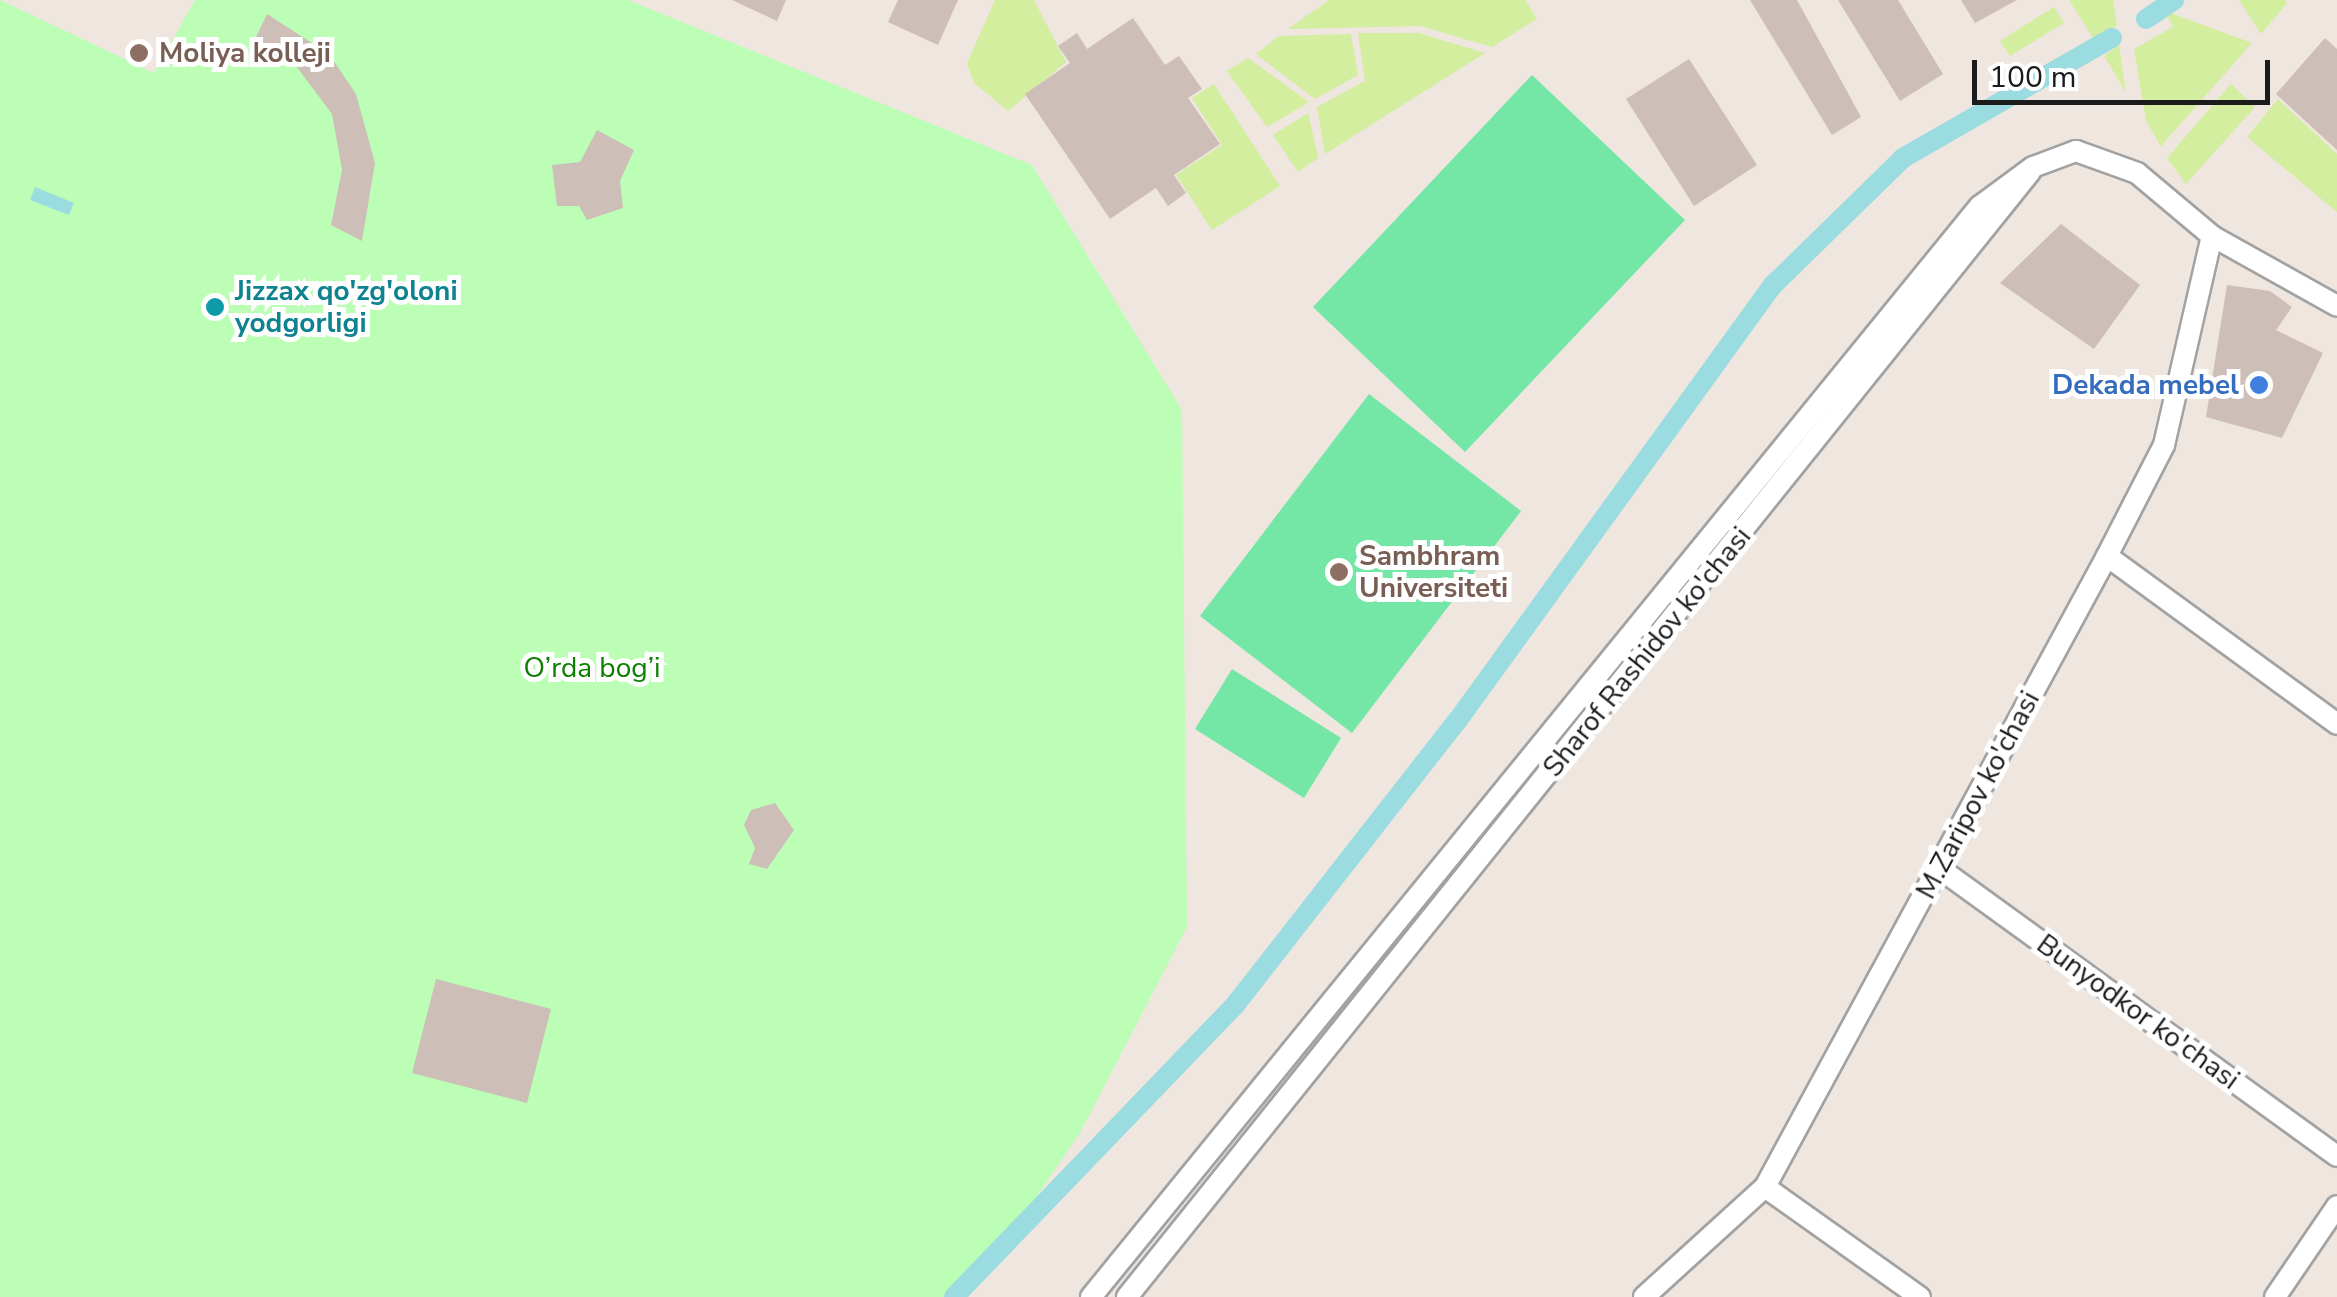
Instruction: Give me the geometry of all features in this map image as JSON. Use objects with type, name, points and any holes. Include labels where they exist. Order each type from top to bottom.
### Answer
[{"type":"street","points":[[1091,1297],[1980,206],[2033,167],[2076,151],[2137,173],[2212,236],[2337,306]]},
{"type":"street","name":"Sharof Rashidov ko'chasi","points":[[1127,1297],[2008,209],[2033,167]]},
{"type":"street","name":"M.Zaripov ko'chasi","points":[[1644,1297],[1764,1186],[2107,556],[2164,445],[2212,236]]},
{"type":"street","points":[[2107,556],[2337,724]]},
{"type":"street","name":"Bunyodkor ko'chasi","points":[[1939,868],[2337,1156]]},
{"type":"street","points":[[1764,1186],[1920,1297]]},
{"type":"street","points":[[2276,1297],[2337,1206]]},
{"type":"green space","name":"O’rda bog’i","points":[[0,0],[154,73],[195,0],[628,0],[1032,165],[1182,410],[1187,927],[1081,1131],[1031,1205],[943,1297],[0,1297]]},
{"type":"green space","points":[[995,0],[1034,0],[1066,62],[1008,111],[974,83],[967,63]]},
{"type":"green space","points":[[1329,0],[1525,0],[1537,19],[1492,47],[1420,26],[1288,29]]},
{"type":"green space","points":[[2069,0],[2113,0],[2117,25],[2095,41]]},
{"type":"green space","points":[[2239,0],[2285,0],[2287,3],[2261,34]]},
{"type":"green space","points":[[2054,7],[2064,23],[2010,56],[2000,41]]},
{"type":"green space","points":[[2165,11],[2252,43],[2161,146],[2146,121],[2134,49],[2173,27]]},
{"type":"green space","points":[[1358,33],[1419,33],[1485,53],[1325,154],[1317,107],[1365,81]]},
{"type":"green space","points":[[1351,34],[1358,75],[1315,99],[1256,54],[1279,36]]},
{"type":"green space","points":[[2119,45],[2126,92],[2104,56]]},
{"type":"green space","points":[[1248,58],[1309,102],[1267,127],[1227,71]]},
{"type":"green space","points":[[1532,75],[1685,220],[1465,452],[1313,307]]},
{"type":"green space","points":[[1214,84],[1280,186],[1212,230],[1176,175],[1222,145],[1192,98]]},
{"type":"green space","points":[[2231,84],[2255,107],[2186,184],[2167,158]]},
{"type":"green space","points":[[2278,99],[2337,154],[2337,212],[2247,137]]},
{"type":"green space","points":[[1308,113],[1318,158],[1298,172],[1273,135]]},
{"type":"green space","points":[[1369,394],[1521,511],[1352,733],[1200,616]]},
{"type":"green space","points":[[1232,669],[1341,738],[1304,798],[1195,729]]},
{"type":"water","points":[[35,187],[74,203],[69,215],[30,200]]},
{"type":"building","points":[[732,0],[786,0],[777,21]]},
{"type":"building","points":[[898,0],[958,0],[938,45],[888,22]]},
{"type":"building","points":[[1750,0],[1797,0],[1861,117],[1832,135]]},
{"type":"building","points":[[1838,0],[1898,0],[1943,74],[1900,101]]},
{"type":"building","points":[[1961,0],[2017,0],[1975,23]]},
{"type":"building","points":[[267,14],[329,54],[356,94],[375,163],[362,241],[331,225],[342,170],[332,114],[290,58],[254,41]]},
{"type":"building","points":[[1133,18],[1165,65],[1179,56],[1202,89],[1188,98],[1220,144],[1174,175],[1186,193],[1168,206],[1156,188],[1110,219],[1025,94],[1070,63],[1058,46],[1077,33],[1087,49]]},
{"type":"building","points":[[2325,38],[2337,49],[2337,150],[2276,94]]},
{"type":"building","points":[[1689,59],[1757,165],[1694,206],[1626,99]]},
{"type":"building","points":[[597,130],[634,150],[620,181],[623,208],[587,220],[579,206],[557,206],[552,165],[580,162]]},
{"type":"building","points":[[2061,224],[2140,285],[2094,349],[2000,283]]},
{"type":"building","name":"Dekada mebel","points":[[2227,285],[2270,291],[2292,307],[2276,330],[2323,353],[2282,438],[2206,417]]},
{"type":"building","points":[[775,803],[794,830],[767,869],[749,864],[755,848],[744,825],[751,810]]},
{"type":"building","points":[[436,979],[551,1009],[527,1103],[412,1073]]},
{"type":"waterway","points":[[2146,19],[2174,0]]},
{"type":"waterway","points":[[954,1297],[1235,1005],[1458,720],[1772,286],[1903,158],[2112,38]]},
{"type":"place","name":"Moliya kolleji","points":[[139,53]]},
{"type":"place","name":"Jizzax qo'zg'oloni yodgorligi","points":[[215,307]]},
{"type":"place","name":"Dekada mebel","points":[[2259,385]]},
{"type":"place","name":"Sambhram Universiteti","points":[[1339,572]]}]
